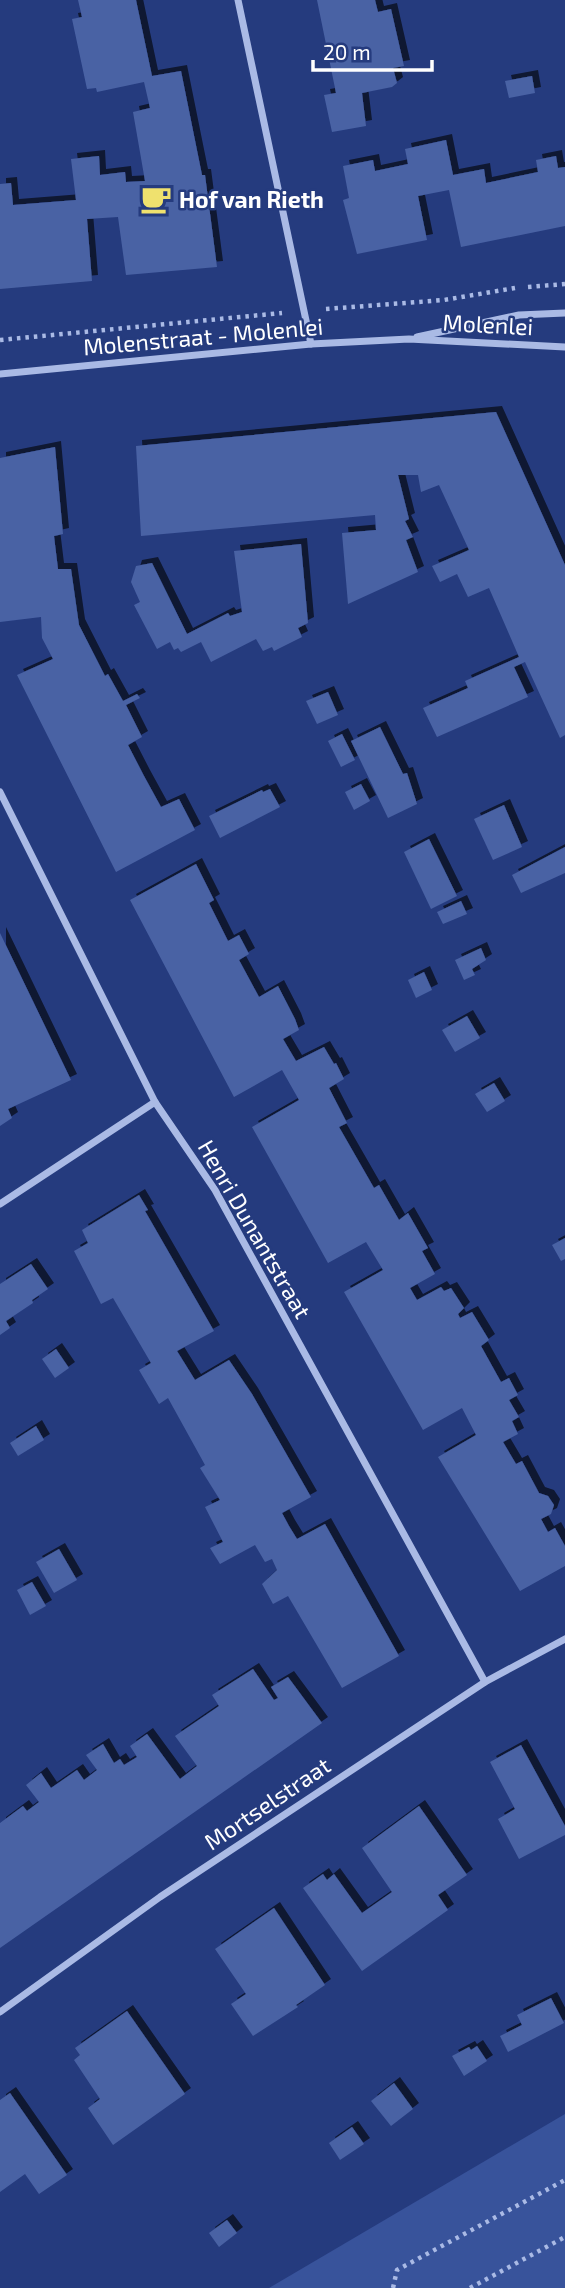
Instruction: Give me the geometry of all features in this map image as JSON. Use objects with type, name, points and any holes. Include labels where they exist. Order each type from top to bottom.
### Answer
[{"type":"street","points":[[239,0],[311,344]]},
{"type":"street","points":[[409,339],[519,315],[565,313]]},
{"type":"street","name":"Molenstraat - Molenlei","points":[[0,374],[311,344],[409,339]]},
{"type":"street","name":"Molenlei","points":[[409,339],[565,347]]},
{"type":"street","name":"Henri Dunantstraat","points":[[0,792],[155,1102],[215,1190],[485,1682]]},
{"type":"street","points":[[0,1204],[155,1102]]},
{"type":"street","name":"Mortselstraat","points":[[0,2012],[160,1897],[485,1682],[565,1639]]},
{"type":"path","points":[[393,2288],[397,2270],[565,2180]]},
{"type":"path","points":[[470,2288],[565,2237]]},
{"type":"shaded area","points":[[565,2114],[565,2288],[269,2288]]},
{"type":"building","points":[[78,0],[136,0],[152,76],[181,71],[202,175],[205,175],[217,267],[126,275],[118,217],[87,219],[92,281],[0,289],[0,184],[11,183],[13,205],[76,200],[71,159],[99,156],[100,175],[125,172],[126,182],[145,181],[133,112],[150,108],[144,82],[97,92],[96,88],[87,89],[72,19],[82,17]]},
{"type":"building","points":[[317,0],[375,0],[378,12],[391,9],[404,66],[393,68],[397,83],[392,87],[362,93],[366,126],[332,132],[324,95],[336,93]]},
{"type":"building","points":[[532,76],[535,93],[509,98],[505,81]]},
{"type":"building","points":[[446,140],[453,175],[484,169],[486,183],[538,172],[536,160],[556,156],[558,168],[565,167],[565,226],[461,247],[449,190],[418,196],[427,240],[357,254],[343,200],[349,198],[343,166],[373,160],[375,171],[408,164],[405,149]]},
{"type":"building","points":[[496,412],[565,565],[565,735],[560,738],[525,662],[514,667],[528,697],[437,737],[423,708],[468,688],[465,681],[519,657],[489,588],[468,597],[457,574],[440,582],[432,566],[469,550],[439,485],[421,492],[418,475],[398,475],[409,519],[405,521],[413,537],[406,540],[418,572],[348,604],[342,533],[376,530],[375,515],[141,536],[136,446]]},
{"type":"building","points":[[55,447],[63,534],[54,536],[58,569],[71,569],[79,625],[105,676],[108,674],[123,701],[137,694],[140,698],[126,705],[142,737],[128,745],[144,776],[161,807],[179,799],[195,830],[116,872],[17,675],[53,659],[42,638],[41,617],[0,622],[0,458]]},
{"type":"building","points":[[301,544],[308,623],[298,628],[302,637],[274,651],[272,647],[263,651],[256,639],[211,662],[201,642],[181,652],[178,648],[174,650],[170,642],[157,649],[134,605],[140,602],[131,582],[136,566],[152,563],[187,634],[228,613],[230,616],[242,612],[234,551]]},
{"type":"building","points":[[328,692],[338,715],[317,724],[306,701]]},
{"type":"building","points":[[380,727],[403,774],[407,773],[417,804],[388,818],[351,741]]},
{"type":"building","points":[[342,734],[355,760],[341,767],[328,741]]},
{"type":"building","points":[[361,784],[370,801],[354,810],[345,792]]},
{"type":"building","points":[[270,789],[280,807],[220,838],[209,816],[262,790],[263,792]]},
{"type":"building","points":[[504,805],[522,847],[493,860],[474,819]]},
{"type":"building","points":[[429,839],[457,896],[431,909],[404,852]]},
{"type":"building","points":[[565,847],[565,873],[521,893],[512,875]]},
{"type":"building","points":[[196,864],[214,900],[209,903],[228,941],[239,935],[249,954],[239,960],[259,997],[278,986],[295,1019],[299,1030],[283,1039],[296,1061],[324,1047],[334,1064],[336,1063],[344,1079],[329,1088],[347,1123],[339,1127],[374,1188],[379,1185],[399,1220],[408,1213],[428,1248],[422,1251],[435,1274],[410,1288],[417,1300],[441,1287],[444,1291],[451,1288],[464,1308],[458,1314],[460,1318],[472,1312],[489,1340],[481,1346],[501,1382],[509,1378],[518,1395],[509,1400],[519,1417],[512,1421],[518,1434],[503,1442],[516,1464],[522,1461],[539,1493],[548,1496],[554,1505],[551,1514],[541,1519],[548,1532],[555,1528],[565,1546],[565,1566],[520,1591],[438,1457],[476,1435],[462,1408],[423,1430],[344,1292],[383,1270],[366,1242],[328,1263],[252,1127],[299,1100],[282,1070],[234,1097],[130,900]]},
{"type":"building","points":[[461,901],[467,914],[443,924],[437,912]]},
{"type":"building","points":[[0,933],[71,1080],[8,1109],[12,1118],[0,1126]]},
{"type":"building","points":[[481,948],[486,960],[472,969],[475,975],[464,980],[455,960]]},
{"type":"building","points":[[424,972],[432,990],[416,998],[408,980]]},
{"type":"building","points":[[467,1016],[480,1038],[455,1052],[442,1030]]},
{"type":"building","points":[[494,1083],[505,1101],[487,1112],[475,1094]]},
{"type":"building","points":[[139,1195],[148,1210],[145,1211],[214,1331],[177,1351],[195,1380],[229,1360],[252,1394],[311,1497],[282,1513],[289,1526],[297,1539],[325,1524],[399,1656],[342,1688],[288,1596],[273,1604],[262,1584],[277,1570],[272,1559],[265,1562],[255,1545],[220,1564],[210,1548],[223,1542],[205,1507],[220,1500],[200,1468],[205,1465],[168,1398],[159,1404],[139,1370],[151,1363],[113,1298],[101,1304],[74,1251],[88,1243],[82,1230]]},
{"type":"building","points":[[565,1238],[565,1259],[561,1261],[552,1245]]},
{"type":"building","points":[[31,1264],[48,1289],[6,1321],[10,1328],[0,1335],[0,1284]]},
{"type":"building","points":[[56,1349],[69,1368],[55,1378],[42,1359]]},
{"type":"building","points":[[36,1426],[44,1440],[18,1456],[10,1443]]},
{"type":"building","points":[[59,1549],[77,1580],[54,1593],[36,1562]]},
{"type":"building","points":[[32,1582],[46,1606],[30,1615],[17,1590]]},
{"type":"building","points":[[253,1669],[274,1700],[278,1698],[271,1687],[288,1677],[322,1723],[0,1948],[0,1823],[23,1806],[27,1811],[39,1802],[26,1785],[41,1773],[51,1788],[77,1770],[84,1780],[97,1770],[86,1755],[103,1744],[114,1763],[120,1759],[124,1765],[137,1757],[130,1746],[147,1734],[180,1779],[197,1766],[175,1736],[219,1706],[212,1695]]},
{"type":"building","points":[[521,1745],[565,1826],[565,1835],[519,1859],[498,1819],[515,1809],[490,1762]]},
{"type":"building","points":[[419,1806],[467,1875],[438,1895],[448,1910],[362,1971],[303,1888],[323,1874],[327,1880],[334,1874],[362,1913],[392,1892],[362,1848]]},
{"type":"building","points":[[274,1908],[325,1985],[296,2005],[298,2007],[253,2036],[231,2004],[246,1994],[215,1949]]},
{"type":"building","points":[[551,1998],[564,2023],[508,2052],[500,2036],[522,2025],[517,2015]]},
{"type":"building","points":[[127,2011],[185,2094],[113,2145],[88,2108],[100,2099],[74,2060],[80,2055],[75,2048]]},
{"type":"building","points":[[477,2046],[487,2061],[464,2076],[452,2056]]},
{"type":"building","points":[[394,2083],[413,2109],[391,2126],[371,2101]]},
{"type":"building","points":[[10,2093],[67,2175],[39,2194],[25,2174],[0,2192],[0,2100]]},
{"type":"building","points":[[352,2127],[364,2144],[340,2160],[329,2143]]},
{"type":"building","points":[[227,2220],[237,2233],[219,2247],[209,2233]]},
{"type":"place","name":"Hof van Rieth","points":[[156,199]]}]
